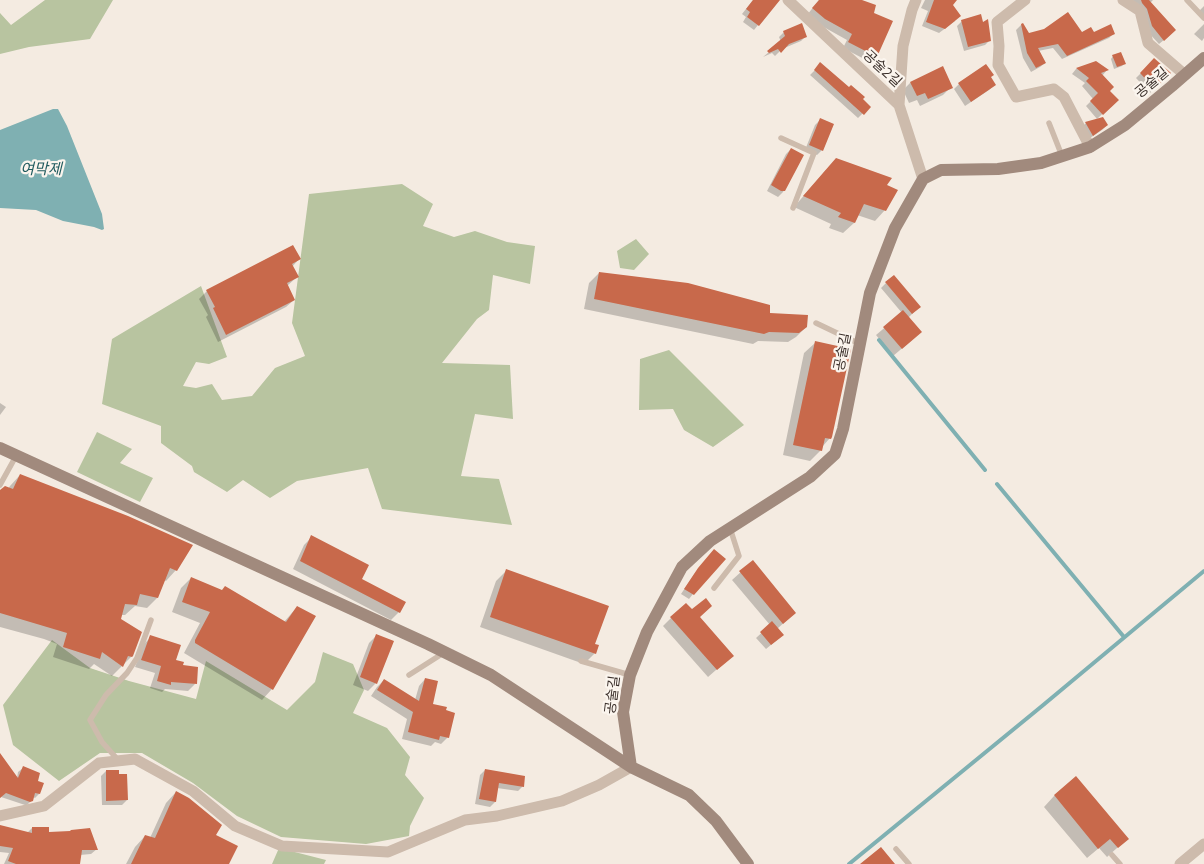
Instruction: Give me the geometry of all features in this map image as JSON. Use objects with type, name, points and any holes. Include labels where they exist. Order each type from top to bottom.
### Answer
[{"type":"street","name":"공술2길","points":[[788,0],[899,105],[922,180]]},
{"type":"street","points":[[899,105],[903,46],[916,0]]},
{"type":"street","points":[[1025,0],[997,22],[998,65],[1016,97],[1054,89],[1064,97],[1090,147]]},
{"type":"street","points":[[1123,0],[1140,11],[1148,43],[1185,75]]},
{"type":"street","name":"공술길","points":[[632,767],[624,712],[630,675],[647,632],[682,567],[710,541],[810,477],[834,454],[843,430],[870,293],[895,228],[922,180],[940,170],[998,169],[1041,163],[1090,147],[1125,125],[1204,58]]},
{"type":"street","points":[[0,448],[445,652],[491,675],[632,767],[689,795],[716,821],[748,864]]},
{"type":"street","points":[[0,816],[44,806],[98,764],[134,759],[193,791],[235,826],[282,846],[388,852],[465,820],[497,816],[562,801],[599,785],[632,767]]},
{"type":"street","points":[[1180,864],[1204,844]]},
{"type":"lane","points":[[1187,0],[1204,18]]},
{"type":"lane","points":[[1049,123],[1062,156]]},
{"type":"lane","points":[[781,138],[814,153],[793,208]]},
{"type":"lane","points":[[816,323],[860,344]]},
{"type":"lane","points":[[0,484],[16,456]]},
{"type":"lane","points":[[714,588],[739,556],[730,528]]},
{"type":"lane","points":[[120,761],[102,742],[90,720],[106,695],[127,673],[137,658],[151,620]]},
{"type":"lane","points":[[409,675],[445,652]]},
{"type":"lane","points":[[581,661],[630,675]]},
{"type":"lane","points":[[896,849],[909,864]]},
{"type":"lane","points":[[1112,855],[1120,864]]},
{"type":"green space","points":[[45,0],[113,0],[90,39],[29,47],[0,54],[0,13],[11,25]]},
{"type":"green space","points":[[402,184],[433,204],[423,226],[454,237],[475,231],[507,242],[535,246],[530,284],[493,275],[489,310],[477,319],[442,363],[510,365],[513,419],[475,414],[461,476],[499,479],[512,525],[382,509],[368,468],[297,481],[270,498],[243,480],[227,492],[194,472],[192,466],[161,443],[161,426],[102,404],[112,339],[201,286],[227,357],[209,364],[196,362],[183,386],[196,388],[212,384],[222,400],[252,396],[275,368],[305,356],[292,323],[309,194]]},
{"type":"green space","points":[[636,239],[649,254],[634,270],[620,268],[617,251]]},
{"type":"green space","points":[[669,350],[744,425],[713,447],[684,430],[673,409],[639,410],[640,359]]},
{"type":"green space","points":[[97,432],[132,449],[120,463],[153,478],[140,502],[77,472]]},
{"type":"green space","points":[[52,640],[90,668],[129,681],[196,699],[206,661],[287,710],[315,682],[323,652],[353,664],[364,690],[353,713],[387,728],[410,757],[405,775],[424,798],[410,826],[409,836],[366,844],[281,837],[237,816],[193,783],[142,753],[100,753],[59,781],[13,745],[3,705]]},
{"type":"green space","points":[[279,848],[326,860],[324,864],[272,864]]},
{"type":"water","name":"여막제","points":[[53,109],[58,109],[67,126],[102,214],[104,229],[102,230],[63,221],[36,210],[0,208],[0,130]]},
{"type":"building","points":[[753,0],[780,0],[759,26],[747,17],[750,12],[746,9]]},
{"type":"building","points":[[819,0],[862,0],[876,5],[874,13],[893,21],[877,57],[848,42],[852,34],[825,19],[812,8]]},
{"type":"building","points":[[934,0],[957,0],[953,5],[961,16],[945,29],[926,22]]},
{"type":"building","points":[[1141,0],[1149,0],[1176,30],[1164,41],[1152,26],[1147,9]]},
{"type":"building","points":[[1068,12],[1082,32],[1091,27],[1094,32],[1111,24],[1115,34],[1067,56],[1058,44],[1038,48],[1046,63],[1036,68],[1027,53],[1021,24],[1023,23],[1029,33],[1044,29]]},
{"type":"building","points":[[981,14],[983,22],[988,19],[991,41],[968,47],[961,20]]},
{"type":"building","points":[[802,23],[807,37],[789,44],[781,53],[778,49],[769,53],[767,51],[785,36],[783,31]]},
{"type":"building","points":[[1121,52],[1126,64],[1117,67],[1112,55]]},
{"type":"building","points":[[1154,58],[1171,73],[1155,89],[1140,73]]},
{"type":"building","points":[[1096,61],[1109,70],[1101,73],[1114,87],[1110,91],[1119,100],[1103,115],[1090,101],[1098,93],[1086,81],[1089,78],[1076,68]]},
{"type":"building","points":[[820,62],[849,87],[851,85],[865,97],[863,99],[871,107],[864,115],[814,70]]},
{"type":"building","points":[[986,64],[994,75],[991,77],[996,85],[971,102],[958,83]]},
{"type":"building","points":[[943,66],[953,88],[928,99],[925,93],[917,96],[910,82]]},
{"type":"building","points":[[1103,117],[1108,125],[1093,136],[1085,122]]},
{"type":"building","points":[[820,118],[834,124],[823,151],[809,145]]},
{"type":"building","points":[[791,148],[804,155],[785,191],[781,191],[771,185]]},
{"type":"building","points":[[836,158],[892,178],[887,185],[898,190],[886,211],[864,204],[855,223],[838,217],[841,213],[803,196]]},
{"type":"building","points":[[293,245],[301,259],[292,264],[299,277],[287,283],[295,300],[226,335],[206,290]]},
{"type":"building","points":[[599,272],[688,283],[770,305],[770,313],[808,315],[807,327],[799,333],[769,332],[764,334],[594,299]]},
{"type":"building","points":[[894,275],[921,307],[912,314],[885,282]]},
{"type":"building","points":[[903,310],[922,332],[902,349],[883,327]]},
{"type":"building","points":[[815,341],[851,349],[832,437],[831,439],[825,438],[822,451],[793,445]]},
{"type":"building","points":[[20,474],[128,516],[193,545],[177,571],[170,568],[158,598],[140,594],[137,605],[125,604],[121,619],[142,632],[133,656],[128,656],[123,667],[102,652],[100,659],[63,647],[67,633],[0,613],[0,490],[5,486],[13,489]]},
{"type":"building","points":[[311,535],[369,565],[362,579],[406,602],[400,613],[300,561]]},
{"type":"building","points":[[714,549],[726,559],[694,595],[684,589]]},
{"type":"building","points":[[753,560],[796,613],[783,624],[739,571]]},
{"type":"building","points":[[506,569],[609,606],[595,644],[599,645],[596,654],[490,617]]},
{"type":"building","points":[[191,577],[222,590],[225,586],[286,622],[297,606],[316,616],[273,690],[195,643],[210,612],[182,602]]},
{"type":"building","points":[[706,598],[712,606],[700,617],[734,656],[717,670],[670,617],[686,603],[692,609]]},
{"type":"building","points":[[772,621],[784,635],[771,645],[760,632]]},
{"type":"building","points":[[376,634],[394,641],[377,684],[360,677]]},
{"type":"building","points":[[150,635],[181,645],[176,660],[184,662],[183,665],[198,667],[197,684],[171,682],[171,685],[157,681],[161,666],[141,660]]},
{"type":"building","points":[[425,678],[438,681],[433,704],[447,707],[446,710],[455,713],[449,738],[440,736],[439,740],[408,732],[413,712],[377,690],[384,679],[419,701]]},
{"type":"building","points":[[0,753],[18,778],[23,766],[40,773],[38,781],[44,783],[40,794],[35,793],[33,801],[30,802],[6,793],[0,798]]},
{"type":"building","points":[[485,769],[525,776],[524,787],[499,783],[496,802],[479,799]]},
{"type":"building","points":[[106,770],[119,770],[119,774],[127,774],[128,800],[106,801]]},
{"type":"building","points":[[1076,776],[1129,839],[1118,848],[1110,839],[1098,849],[1054,795]]},
{"type":"building","points":[[176,791],[189,798],[222,825],[216,835],[238,846],[229,864],[131,864],[145,835],[155,838]]},
{"type":"building","points":[[0,825],[32,833],[32,827],[49,827],[49,832],[90,828],[98,850],[82,850],[80,864],[16,864],[8,861],[13,848],[0,846]]},
{"type":"building","points":[[881,847],[895,864],[860,864]]},
{"type":"waterway","points":[[879,340],[985,470]]},
{"type":"waterway","points":[[997,484],[1124,637]]},
{"type":"waterway","points":[[849,864],[1204,571]]}]
